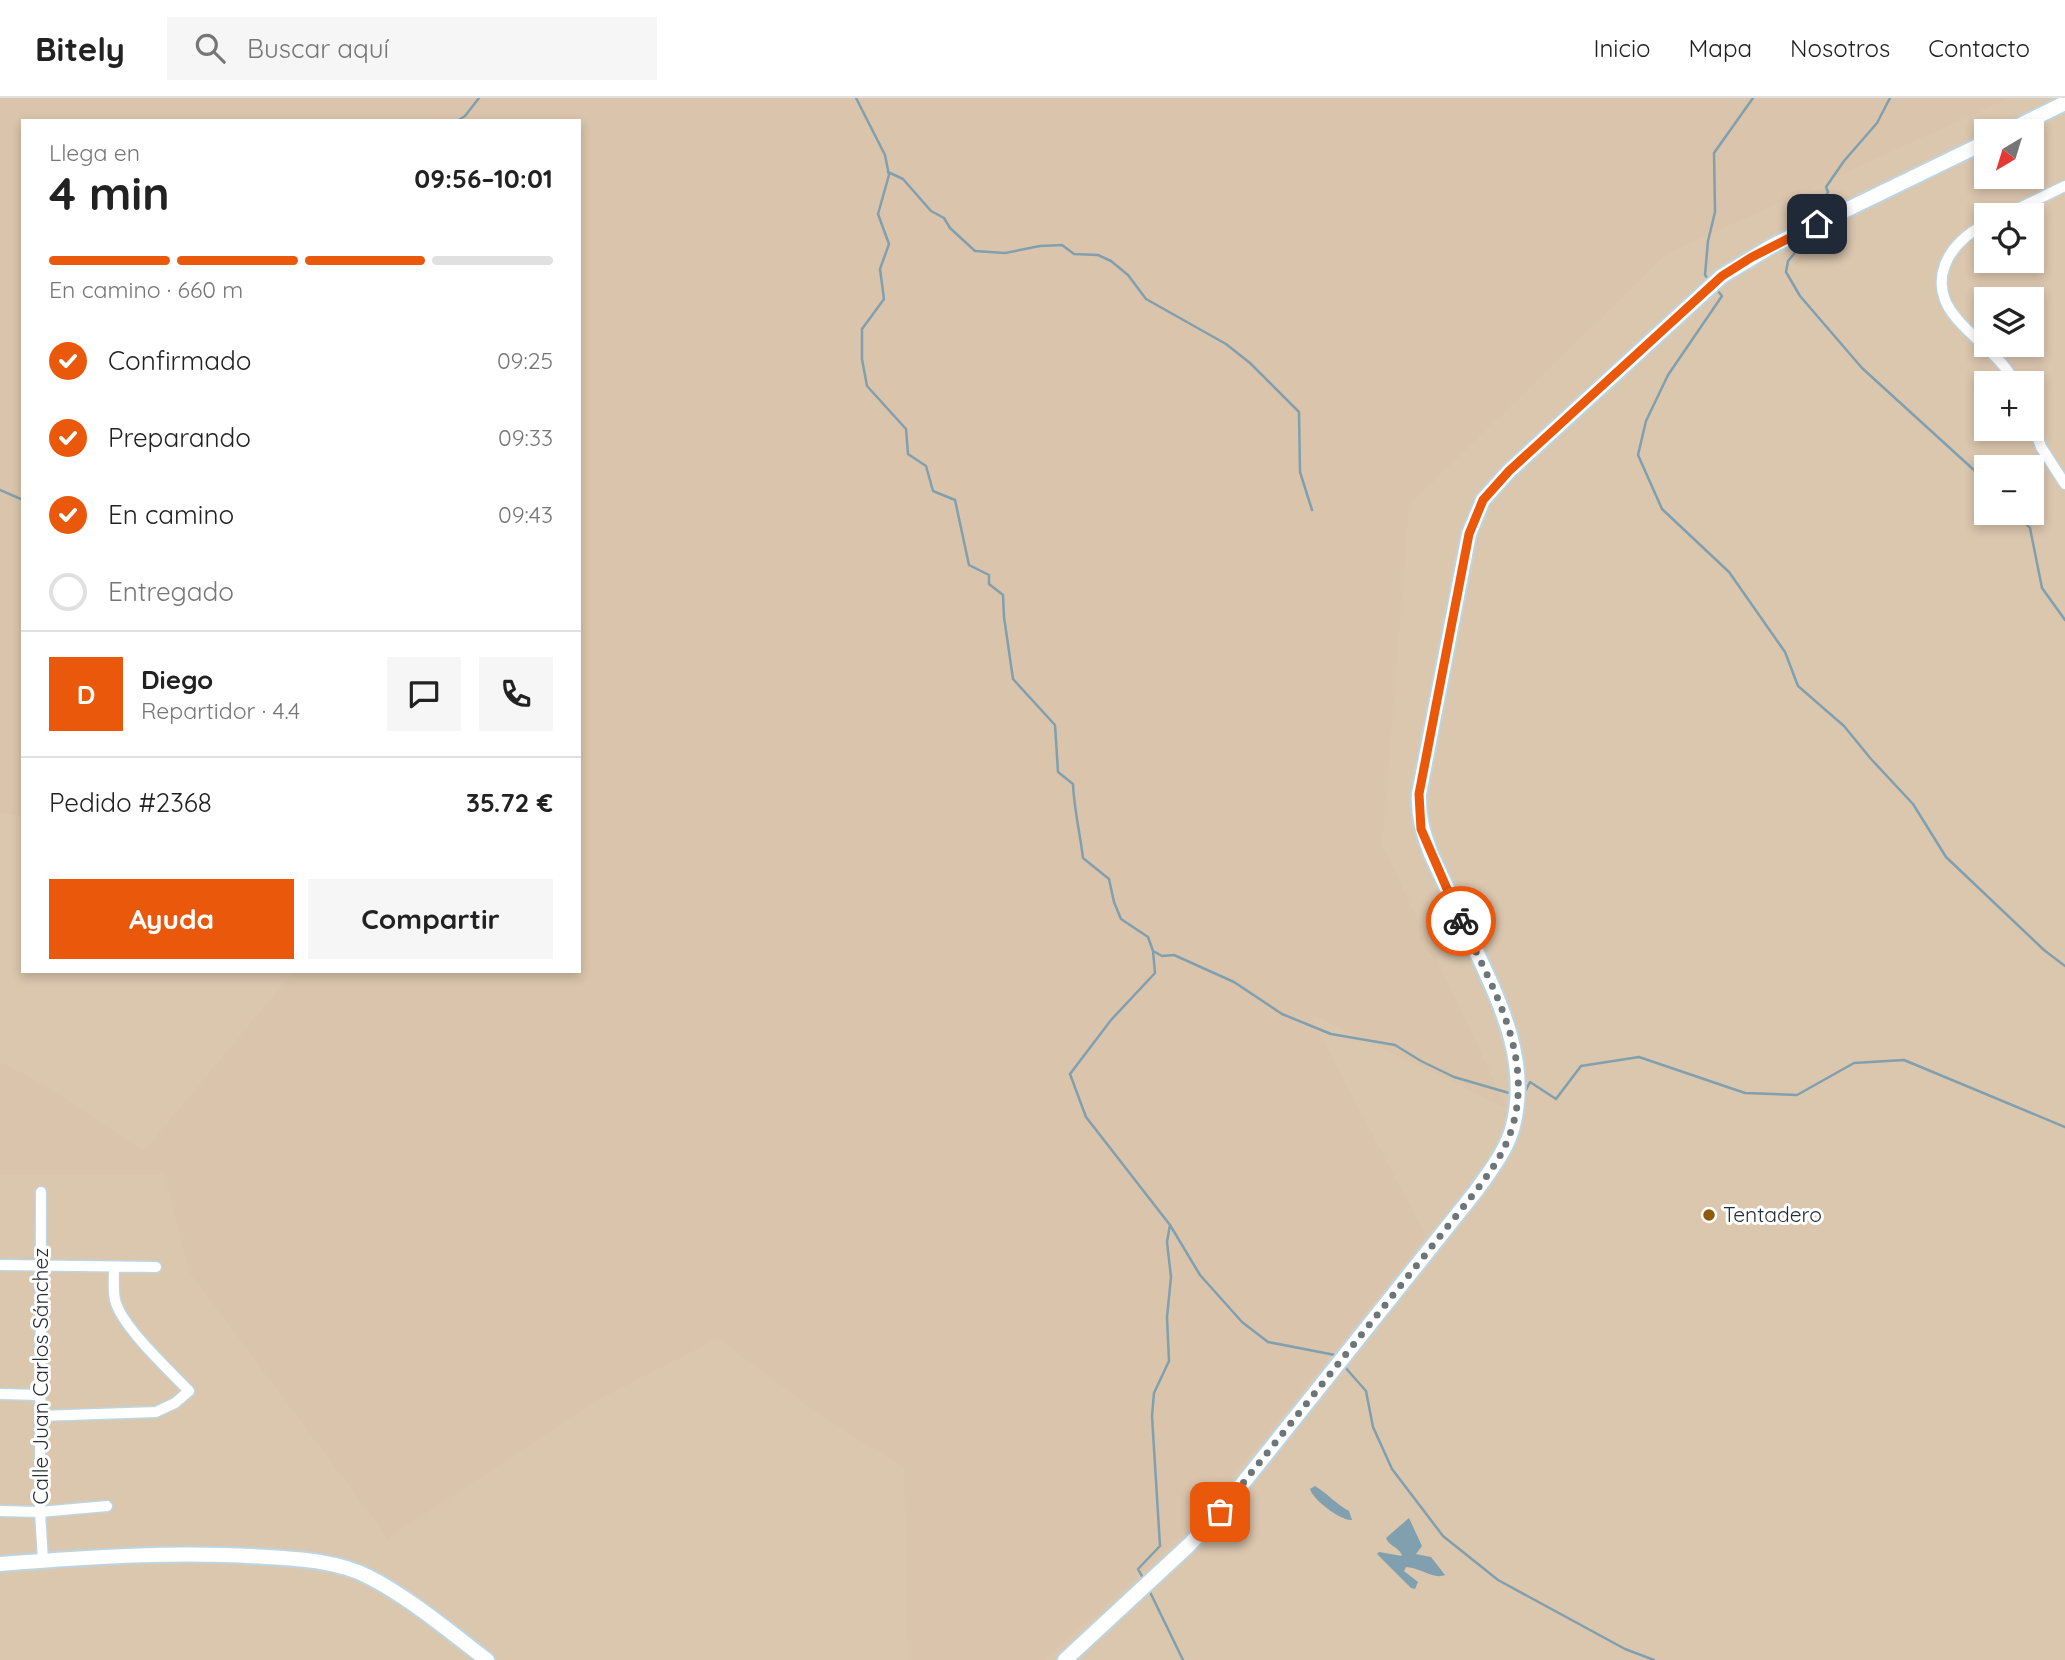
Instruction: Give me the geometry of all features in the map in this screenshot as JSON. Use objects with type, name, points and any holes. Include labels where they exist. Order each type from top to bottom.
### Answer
[{"type":"main road","points":[[2032,119],[2065,103]]},
{"type":"main road","points":[[1065,1660],[1189,1545],[1220,1512],[1476,1191],[1495,1165],[1512,1128],[1518,1080],[1515,1050],[1508,1024],[1431,854],[1421,829],[1418,812],[1419,794],[1469,534],[1483,500],[1509,471],[1722,276],[1752,257],[1974,148]]},
{"type":"main road","points":[[0,1564],[136,1554],[232,1555],[337,1565],[370,1577],[487,1660]]},
{"type":"street","points":[[2030,203],[2065,186]]},
{"type":"street","points":[[1974,230],[1953,249],[1945,261],[1942,286],[1945,298],[1957,319],[1988,347],[2009,371]]},
{"type":"street","points":[[2039,441],[2065,484]]},
{"type":"street","name":"Calle Juan Carlos Sánchez","points":[[41,1192],[40,1511],[43,1560]]},
{"type":"street","points":[[0,1265],[156,1267]]},
{"type":"street","points":[[40,1416],[156,1412],[175,1403],[189,1391],[137,1335],[117,1306],[114,1298],[114,1267]]},
{"type":"street","points":[[0,1394],[40,1395]]},
{"type":"street","points":[[0,1511],[107,1506]]},
{"type":"shaded area","points":[[0,98],[2065,98],[2065,1660],[0,1660]]},
{"type":"shaded area","points":[[0,98],[2009,98],[1666,254],[1409,505],[1382,845],[1507,1108],[1309,1013],[1426,1237],[1203,1513],[1044,1660],[908,1660],[904,1467],[827,1420],[718,1338],[597,1400],[388,1538],[190,1273],[164,1174],[0,1175],[0,1062],[58,1093],[144,1151],[292,973],[581,973],[581,119],[21,119],[21,817],[0,812]]},
{"type":"water","points":[[1315,1486],[1349,1511],[1352,1520],[1335,1514],[1322,1504],[1310,1489]]},
{"type":"water","points":[[1409,1518],[1422,1546],[1416,1554],[1431,1557],[1445,1575],[1436,1576],[1406,1567],[1404,1571],[1418,1582],[1415,1589],[1377,1554],[1379,1552],[1402,1556],[1386,1538]]},
{"type":"waterway","points":[[460,119],[479,98]]},
{"type":"waterway","points":[[856,98],[885,155],[889,175],[878,214],[889,244],[880,269],[884,299],[862,329],[862,359],[867,386],[906,429],[908,454],[926,466],[933,491],[955,500],[969,565],[989,575],[989,584],[1003,595],[1013,679],[1055,725],[1058,772],[1073,784],[1083,858],[1109,879],[1121,919],[1148,937],[1153,951],[1162,956],[1174,955],[1234,982],[1282,1014],[1331,1034],[1395,1045],[1454,1077],[1509,1093]]},
{"type":"waterway","points":[[1708,279],[1705,275],[1708,241],[1715,212],[1714,153],[1753,98]]},
{"type":"waterway","points":[[1813,218],[1828,192],[1826,187],[1844,161],[1877,123],[1890,98]]},
{"type":"waterway","points":[[888,172],[903,179],[931,211],[944,218],[950,228],[975,251],[1005,253],[1062,245],[1074,254],[1098,255],[1111,261],[1128,275],[1146,299],[1226,344],[1250,363],[1299,412],[1300,472],[1312,510]]},
{"type":"waterway","points":[[1808,237],[1788,261],[1786,272],[1800,296],[1862,368],[1974,470]]},
{"type":"waterway","points":[[1718,291],[1722,296],[1668,375],[1646,421],[1638,455],[1662,509],[1729,572],[1785,652],[1798,686],[1844,726],[1913,804],[1946,857],[2044,950],[2065,966]]},
{"type":"waterway","points":[[0,490],[21,499]]},
{"type":"waterway","points":[[2027,525],[2042,588],[2065,620]]},
{"type":"waterway","points":[[1153,951],[1155,973],[1111,1020],[1070,1074],[1086,1117],[1170,1225],[1200,1275],[1242,1322],[1268,1342],[1335,1355]]},
{"type":"waterway","points":[[1526,1090],[1530,1082],[1556,1099],[1581,1066],[1639,1057],[1745,1093],[1797,1095],[1854,1063],[1904,1060],[2065,1127]]},
{"type":"waterway","points":[[1143,1578],[1138,1569],[1160,1546],[1152,1416],[1154,1393],[1169,1361],[1167,1317],[1171,1277],[1167,1242],[1170,1225]]},
{"type":"waterway","points":[[1344,1366],[1366,1391],[1373,1427],[1392,1469],[1443,1536],[1498,1580],[1625,1649],[1654,1660]]},
{"type":"waterway","points":[[1150,1592],[1183,1660]]},
{"type":"way so far","points":[[1220,1512],[1476,1191],[1505,1147],[1512,1128],[1518,1091],[1515,1050],[1503,1011],[1461,921]]},
{"type":"place","name":"Tentadero","points":[[1709,1215]]},
{"type":"route","points":[[1461,921],[1421,829],[1418,812],[1419,794],[1469,534],[1483,500],[1509,471],[1722,276],[1752,257],[1817,224]]}]
